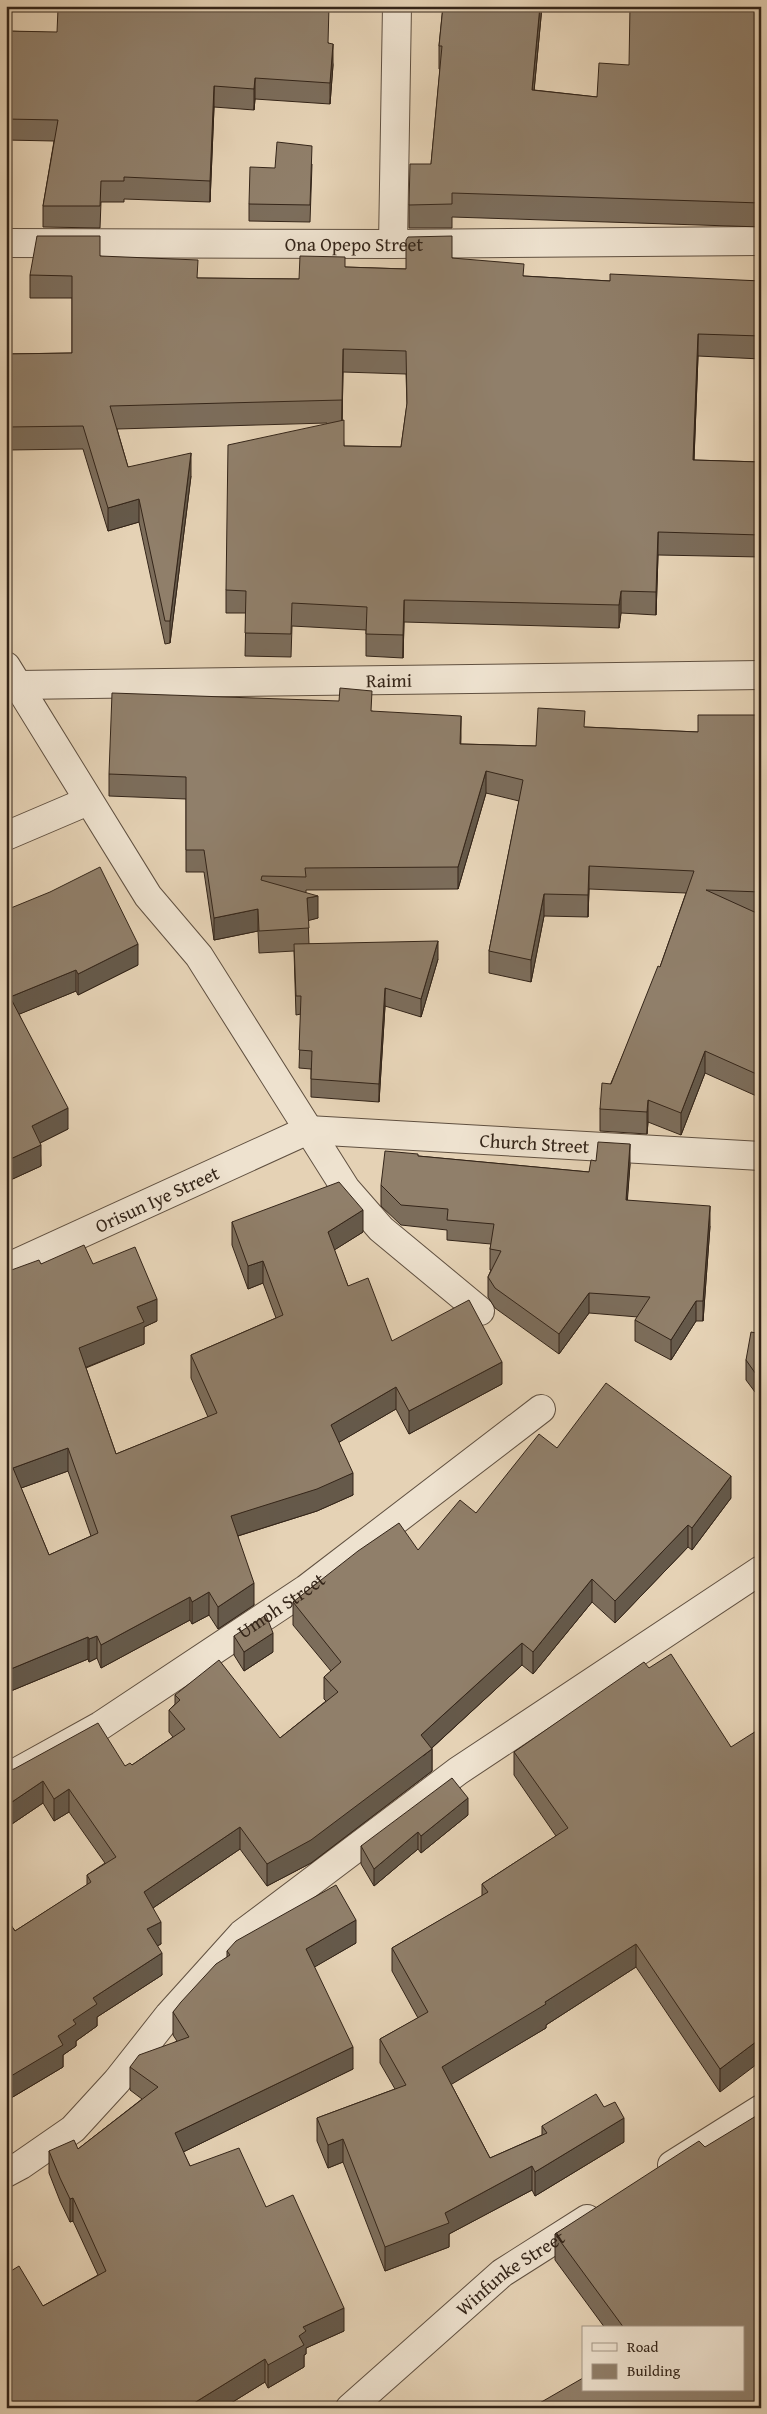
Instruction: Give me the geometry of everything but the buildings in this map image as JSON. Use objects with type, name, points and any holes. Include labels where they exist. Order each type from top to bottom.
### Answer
[{"type":"street","points":[[393,244],[397,6]]},
{"type":"street","name":"Ona Opepo Street","points":[[6,243],[393,244],[761,241]]},
{"type":"street","points":[[12,675],[148,896],[200,956],[346,1189],[381,1228],[480,1311]]},
{"type":"street","name":"Raimi","points":[[12,675],[761,675]]},
{"type":"street","points":[[6,836],[88,801]]},
{"type":"street","name":"Church Street","points":[[308,1130],[761,1156]]},
{"type":"street","name":"Orisun Iye Street","points":[[6,1268],[308,1130]]},
{"type":"street","name":"Umoh Street","points":[[6,1778],[100,1726],[306,1589],[541,1409]]},
{"type":"street","points":[[6,2173],[21,2166],[72,2129],[117,2081],[169,2014],[242,1934],[458,1771],[761,1570]]},
{"type":"street","points":[[652,2178],[761,2109]]},
{"type":"street","name":"Winfunke Street","points":[[350,2408],[502,2273],[610,2204]]}]
